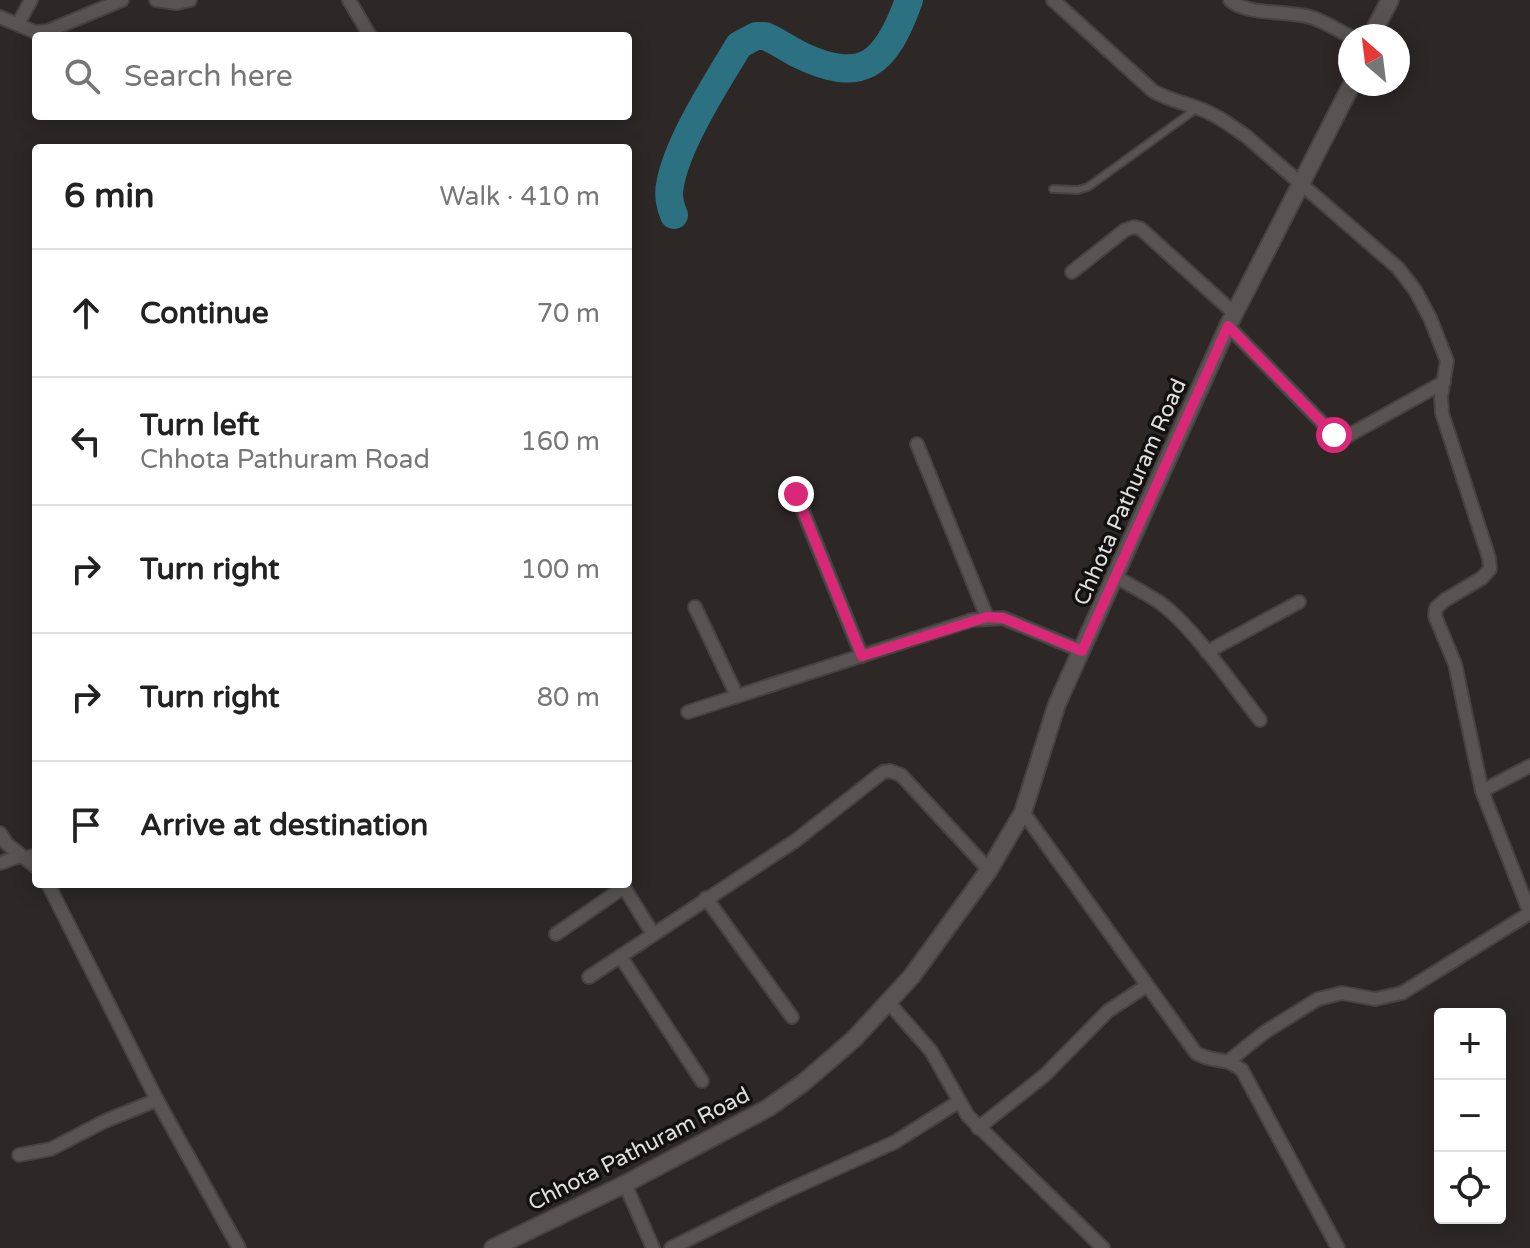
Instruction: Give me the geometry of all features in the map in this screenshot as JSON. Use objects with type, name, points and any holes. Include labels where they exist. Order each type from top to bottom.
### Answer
[{"type":"street","points":[[18,24],[31,0]]},
{"type":"street","points":[[51,32],[122,0]]},
{"type":"street","points":[[156,0],[177,3],[190,0]]},
{"type":"street","points":[[349,0],[368,32]]},
{"type":"street","points":[[1023,812],[1146,986],[1196,1053],[1208,1060],[1230,1060],[1265,1032],[1318,999],[1342,993],[1375,999],[1402,993],[1530,913],[1482,791],[1455,664],[1435,616],[1436,608],[1445,600],[1482,578],[1490,569],[1442,413],[1441,396],[1447,361],[1430,318],[1415,290],[1398,268],[1246,136],[1219,117],[1197,107],[1167,100],[1153,91],[1053,0]]},
{"type":"street","points":[[1230,0],[1246,8],[1314,18],[1338,30]]},
{"type":"street","points":[[1377,24],[1390,0]]},
{"type":"street","points":[[0,17],[35,32]]},
{"type":"street","name":"Chhota Pathuram Road","points":[[493,1248],[625,1184],[768,1108],[803,1083],[854,1039],[889,1003],[989,870],[1023,812],[1045,736],[1231,319],[1346,96]]},
{"type":"street","points":[[1072,272],[1125,230],[1134,227],[1141,229],[1231,319],[1334,435],[1344,438],[1444,382]]},
{"type":"street","points":[[917,444],[987,617]]},
{"type":"street","points":[[796,494],[862,656]]},
{"type":"street","points":[[1116,577],[1160,603],[1207,652],[1260,720]]},
{"type":"street","points":[[1207,652],[1299,602]]},
{"type":"street","points":[[695,607],[737,696]]},
{"type":"street","points":[[688,712],[987,617],[1003,618],[1082,651]]},
{"type":"street","points":[[1482,791],[1530,766]]},
{"type":"street","points":[[589,977],[821,823],[877,775],[890,771],[901,775],[989,870]]},
{"type":"street","points":[[0,833],[7,844],[32,864]]},
{"type":"street","points":[[0,863],[20,856]]},
{"type":"street","points":[[50,888],[157,1100],[239,1248]]},
{"type":"street","points":[[556,934],[620,888]]},
{"type":"street","points":[[624,888],[653,934]]},
{"type":"street","points":[[706,898],[792,1017]]},
{"type":"street","points":[[620,956],[702,1081]]},
{"type":"street","points":[[978,1128],[1045,1075],[1099,1019],[1146,986]]},
{"type":"street","points":[[889,1003],[931,1051],[958,1102],[978,1128],[1087,1229],[1103,1248]]},
{"type":"street","points":[[1230,1060],[1242,1070],[1338,1248]]},
{"type":"street","points":[[19,1155],[51,1149],[105,1121],[157,1100]]},
{"type":"street","points":[[671,1248],[895,1142],[958,1102]]},
{"type":"street","points":[[625,1184],[653,1248]]},
{"type":"lane","points":[[1053,189],[1078,190],[1088,187],[1197,107]]},
{"type":"lane","points":[[20,856],[32,853]]},
{"type":"waterway","points":[[674,215],[669,189],[674,168],[699,113],[739,45],[756,36],[765,36],[820,63],[856,68],[881,54],[891,40],[909,0]]},
{"type":"route","points":[[796,494],[862,656],[987,617],[1003,618],[1082,651],[1228,326],[1334,435]]}]
